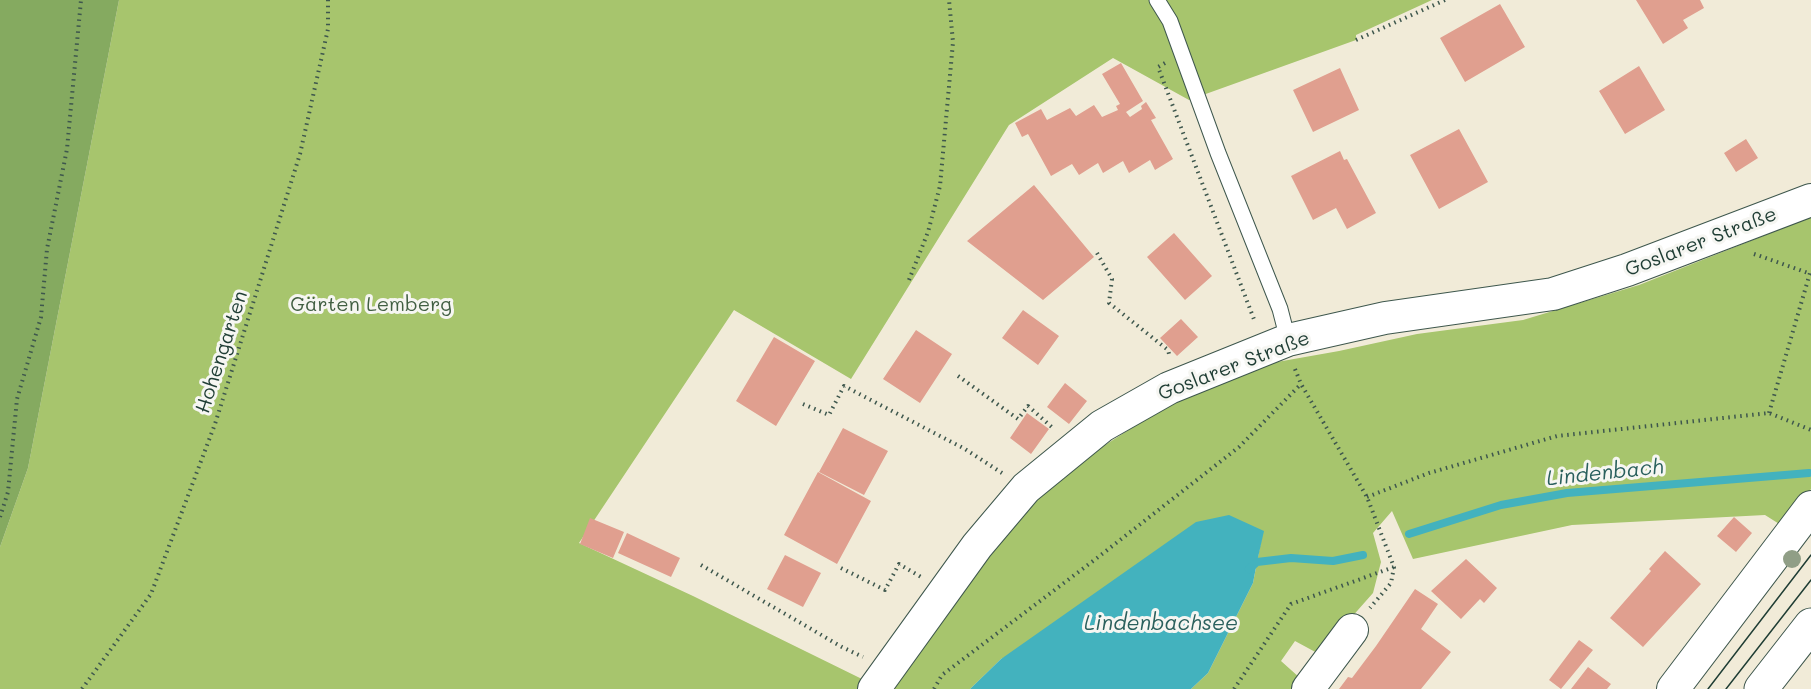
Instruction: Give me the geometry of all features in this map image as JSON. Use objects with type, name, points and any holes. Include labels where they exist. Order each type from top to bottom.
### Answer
[{"type":"main road","points":[[1761,689],[1811,625]]},
{"type":"street","name":"Goslarer Straße","points":[[881,679],[977,546],[1026,488],[1102,426],[1169,388],[1288,340],[1385,318],[1553,294],[1627,270],[1811,200]]},
{"type":"street","points":[[1673,689],[1811,507]]},
{"type":"street","points":[[1308,689],[1352,630]]},
{"type":"lane","points":[[1157,0],[1170,21],[1218,153],[1280,309],[1288,340]]},
{"type":"path","points":[[0,517],[8,492],[18,399],[40,317],[47,249],[67,149],[81,0]]},
{"type":"path","name":"Hohengarten","points":[[82,689],[151,594],[214,424],[300,154],[328,29],[328,0]]},
{"type":"path","points":[[909,280],[928,232],[940,186],[953,42],[949,0]]},
{"type":"path","points":[[1356,40],[1445,0]]},
{"type":"path","points":[[1724,234],[1739,250],[1810,273],[1769,413]]},
{"type":"path","points":[[1096,253],[1112,279],[1109,303],[1168,350],[1180,384]]},
{"type":"path","points":[[1288,340],[1291,359],[1301,384],[1368,497],[1394,567],[1391,583],[1352,630]]},
{"type":"path","points":[[958,376],[1018,420],[1028,406],[1075,447]]},
{"type":"path","points":[[934,689],[942,675],[1107,551],[1239,447],[1301,384]]},
{"type":"path","points":[[803,404],[829,415],[844,386],[965,449],[1026,488]]},
{"type":"path","points":[[1368,497],[1429,472],[1557,436],[1769,413],[1811,430]]},
{"type":"path","points":[[841,568],[885,590],[899,564],[945,590]]},
{"type":"path","points":[[701,565],[842,647],[881,679]]},
{"type":"path","points":[[1234,689],[1291,604],[1394,567]]},
{"type":"green space","points":[[0,0],[119,0],[28,468],[0,547]]},
{"type":"green space","name":"Gärten Lemberg","points":[[119,0],[1432,0],[1356,35],[1356,40],[1189,100],[1113,58],[1009,125],[851,379],[734,310],[579,543],[864,680],[859,689],[0,689],[0,547],[28,468]]},
{"type":"green space","points":[[1811,217],[1811,489],[1784,527],[1765,515],[1572,525],[1413,559],[1392,511],[1373,533],[1381,562],[1373,593],[1319,654],[1295,641],[1281,661],[1300,678],[1292,689],[1191,689],[1208,673],[1253,583],[1263,531],[1001,659],[970,689],[885,689],[1032,492],[1197,386],[1260,365],[1417,334],[1523,320],[1639,285]]},
{"type":"water","name":"Lindenbachsee","points":[[1229,515],[1264,531],[1253,583],[1208,673],[1191,689],[970,689],[1001,659],[1196,522]]},
{"type":"building","points":[[1636,0],[1700,0],[1704,8],[1683,20],[1688,28],[1663,44]]},
{"type":"building","points":[[1500,4],[1525,47],[1465,82],[1440,38]]},
{"type":"building","points":[[1121,63],[1143,101],[1126,112],[1130,117],[1142,109],[1141,106],[1146,102],[1156,118],[1151,120],[1173,159],[1155,170],[1150,160],[1129,173],[1123,161],[1103,173],[1098,163],[1079,175],[1072,164],[1051,176],[1028,134],[1022,137],[1015,123],[1041,109],[1047,120],[1070,108],[1076,116],[1094,105],[1102,117],[1118,110],[1116,106],[1120,104],[1102,74]]},
{"type":"building","points":[[1639,66],[1665,110],[1625,134],[1599,91]]},
{"type":"building","points":[[1340,68],[1359,110],[1313,132],[1293,90]]},
{"type":"building","points":[[1459,129],[1488,182],[1439,209],[1410,155]]},
{"type":"building","points":[[1746,139],[1758,158],[1736,172],[1724,153]]},
{"type":"building","points":[[1340,151],[1344,160],[1347,159],[1376,213],[1347,229],[1336,208],[1313,220],[1291,176]]},
{"type":"building","points":[[1034,185],[1094,257],[1043,300],[967,241]]},
{"type":"building","points":[[1174,233],[1212,276],[1185,300],[1147,257]]},
{"type":"building","points":[[1023,310],[1059,336],[1038,365],[1002,338]]},
{"type":"building","points":[[1181,319],[1198,337],[1177,356],[1160,338]]},
{"type":"building","points":[[916,330],[952,354],[920,403],[883,379]]},
{"type":"building","points":[[774,337],[815,361],[776,426],[736,401]]},
{"type":"building","points":[[1065,383],[1087,401],[1069,424],[1047,407]]},
{"type":"building","points":[[1027,413],[1049,429],[1031,454],[1010,438]]},
{"type":"building","points":[[843,428],[888,451],[864,495],[819,472]]},
{"type":"building","points":[[818,472],[871,501],[837,564],[784,535]]},
{"type":"building","points":[[1734,517],[1752,533],[1736,552],[1717,536]]},
{"type":"building","points":[[590,518],[624,532],[613,558],[580,544]]},
{"type":"building","points":[[627,533],[680,558],[671,577],[618,553]]},
{"type":"building","points":[[1665,551],[1701,584],[1643,647],[1610,618],[1651,571],[1649,569]]},
{"type":"building","points":[[785,555],[821,573],[803,607],[767,589]]},
{"type":"building","points":[[1466,559],[1497,588],[1484,603],[1480,599],[1461,619],[1431,591]]},
{"type":"building","points":[[1415,589],[1438,604],[1421,629],[1451,652],[1421,689],[1339,689],[1348,677],[1352,678]]},
{"type":"building","points":[[1579,640],[1593,650],[1561,689],[1549,680]]},
{"type":"building","points":[[1588,667],[1611,684],[1607,689],[1571,689]]},
{"type":"waterway","name":"Lindenbach","points":[[1409,534],[1501,505],[1567,493],[1809,473]]},
{"type":"waterway","name":"Lindenbach","points":[[1249,569],[1257,562],[1291,558],[1333,561],[1363,555]]},
{"type":"tram line","points":[[1708,689],[1811,555]]},
{"type":"tram line","points":[[1726,689],[1811,580]]}]
